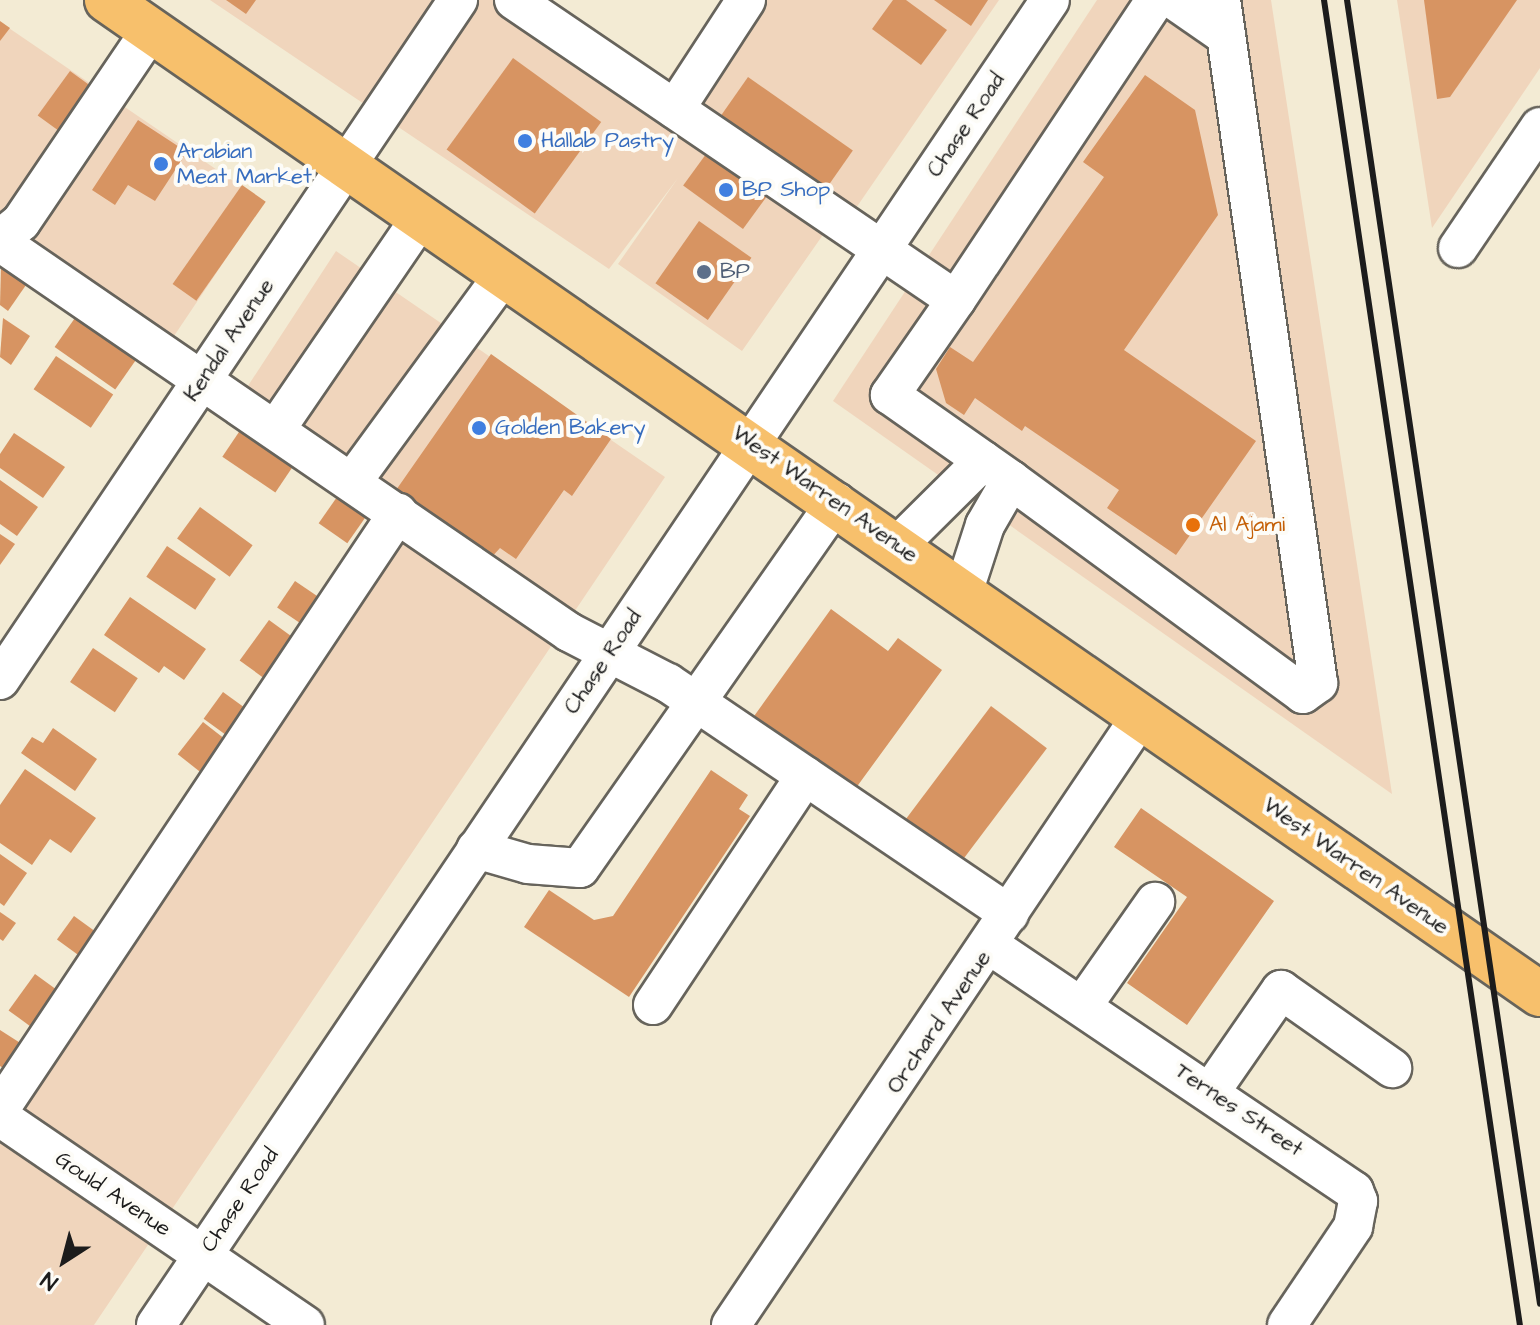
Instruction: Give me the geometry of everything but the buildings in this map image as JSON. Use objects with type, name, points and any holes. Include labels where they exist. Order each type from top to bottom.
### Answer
[{"type":"main road","name":"West Warren Avenue","points":[[107,0],[751,442],[1540,994]]},
{"type":"street","name":"Kendal Avenue","points":[[0,680],[458,0]]},
{"type":"street","points":[[514,0],[956,300]]},
{"type":"street","points":[[675,109],[746,0]]},
{"type":"street","name":"Chase Road","points":[[156,1325],[1050,0]]},
{"type":"street","points":[[1155,0],[890,395],[1303,694],[1318,683],[1224,18],[1174,0]]},
{"type":"street","points":[[0,241],[21,222],[151,30]]},
{"type":"street","points":[[1458,248],[1540,127]]},
{"type":"street","points":[[276,429],[422,216]]},
{"type":"street","name":"Ternes Street","points":[[0,241],[608,655],[694,701],[805,776],[1000,930],[1083,1005],[1354,1191],[1358,1201],[1353,1227],[1287,1325]]},
{"type":"street","points":[[352,482],[505,273]]},
{"type":"street","points":[[964,590],[985,525],[997,470]]},
{"type":"street","points":[[898,545],[997,470]]},
{"type":"street","points":[[476,849],[528,864],[580,868],[836,502]]},
{"type":"street","points":[[0,1109],[398,513]]},
{"type":"street","name":"Orchard Avenue","points":[[731,1325],[1000,930],[1141,716]]},
{"type":"street","points":[[653,1005],[805,776]]},
{"type":"street","points":[[1083,1005],[1155,902]]},
{"type":"street","points":[[1211,1091],[1281,990],[1392,1068]]},
{"type":"street","name":"Gould Avenue","points":[[0,1117],[305,1325]]},
{"type":"shaded area","points":[[210,0],[504,0],[827,229],[742,351],[618,264],[678,178],[609,269]]},
{"type":"shaded area","points":[[722,0],[999,0],[856,208],[665,83]]},
{"type":"shaded area","points":[[1097,0],[1271,0],[1392,794],[833,401]]},
{"type":"shaded area","points":[[1397,0],[1540,0],[1540,68],[1432,228]]},
{"type":"shaded area","points":[[0,22],[264,202],[170,342],[0,225]]},
{"type":"shaded area","points":[[336,251],[665,477],[94,1325],[0,1325],[0,1135],[421,515],[244,392]]},
{"type":"railway","points":[[1324,0],[1520,1325]]},
{"type":"railway","points":[[1347,0],[1540,1304]]},
{"type":"place","name":"Hallab Pastry","points":[[525,141]]},
{"type":"place","name":"Arabian Meat Market","points":[[161,164]]},
{"type":"place","name":"BP Shop","points":[[726,190]]},
{"type":"place","name":"BP","points":[[704,272]]},
{"type":"place","name":"Golden Bakery","points":[[479,428]]},
{"type":"place","name":"Al Ajami","points":[[1193,525]]}]
